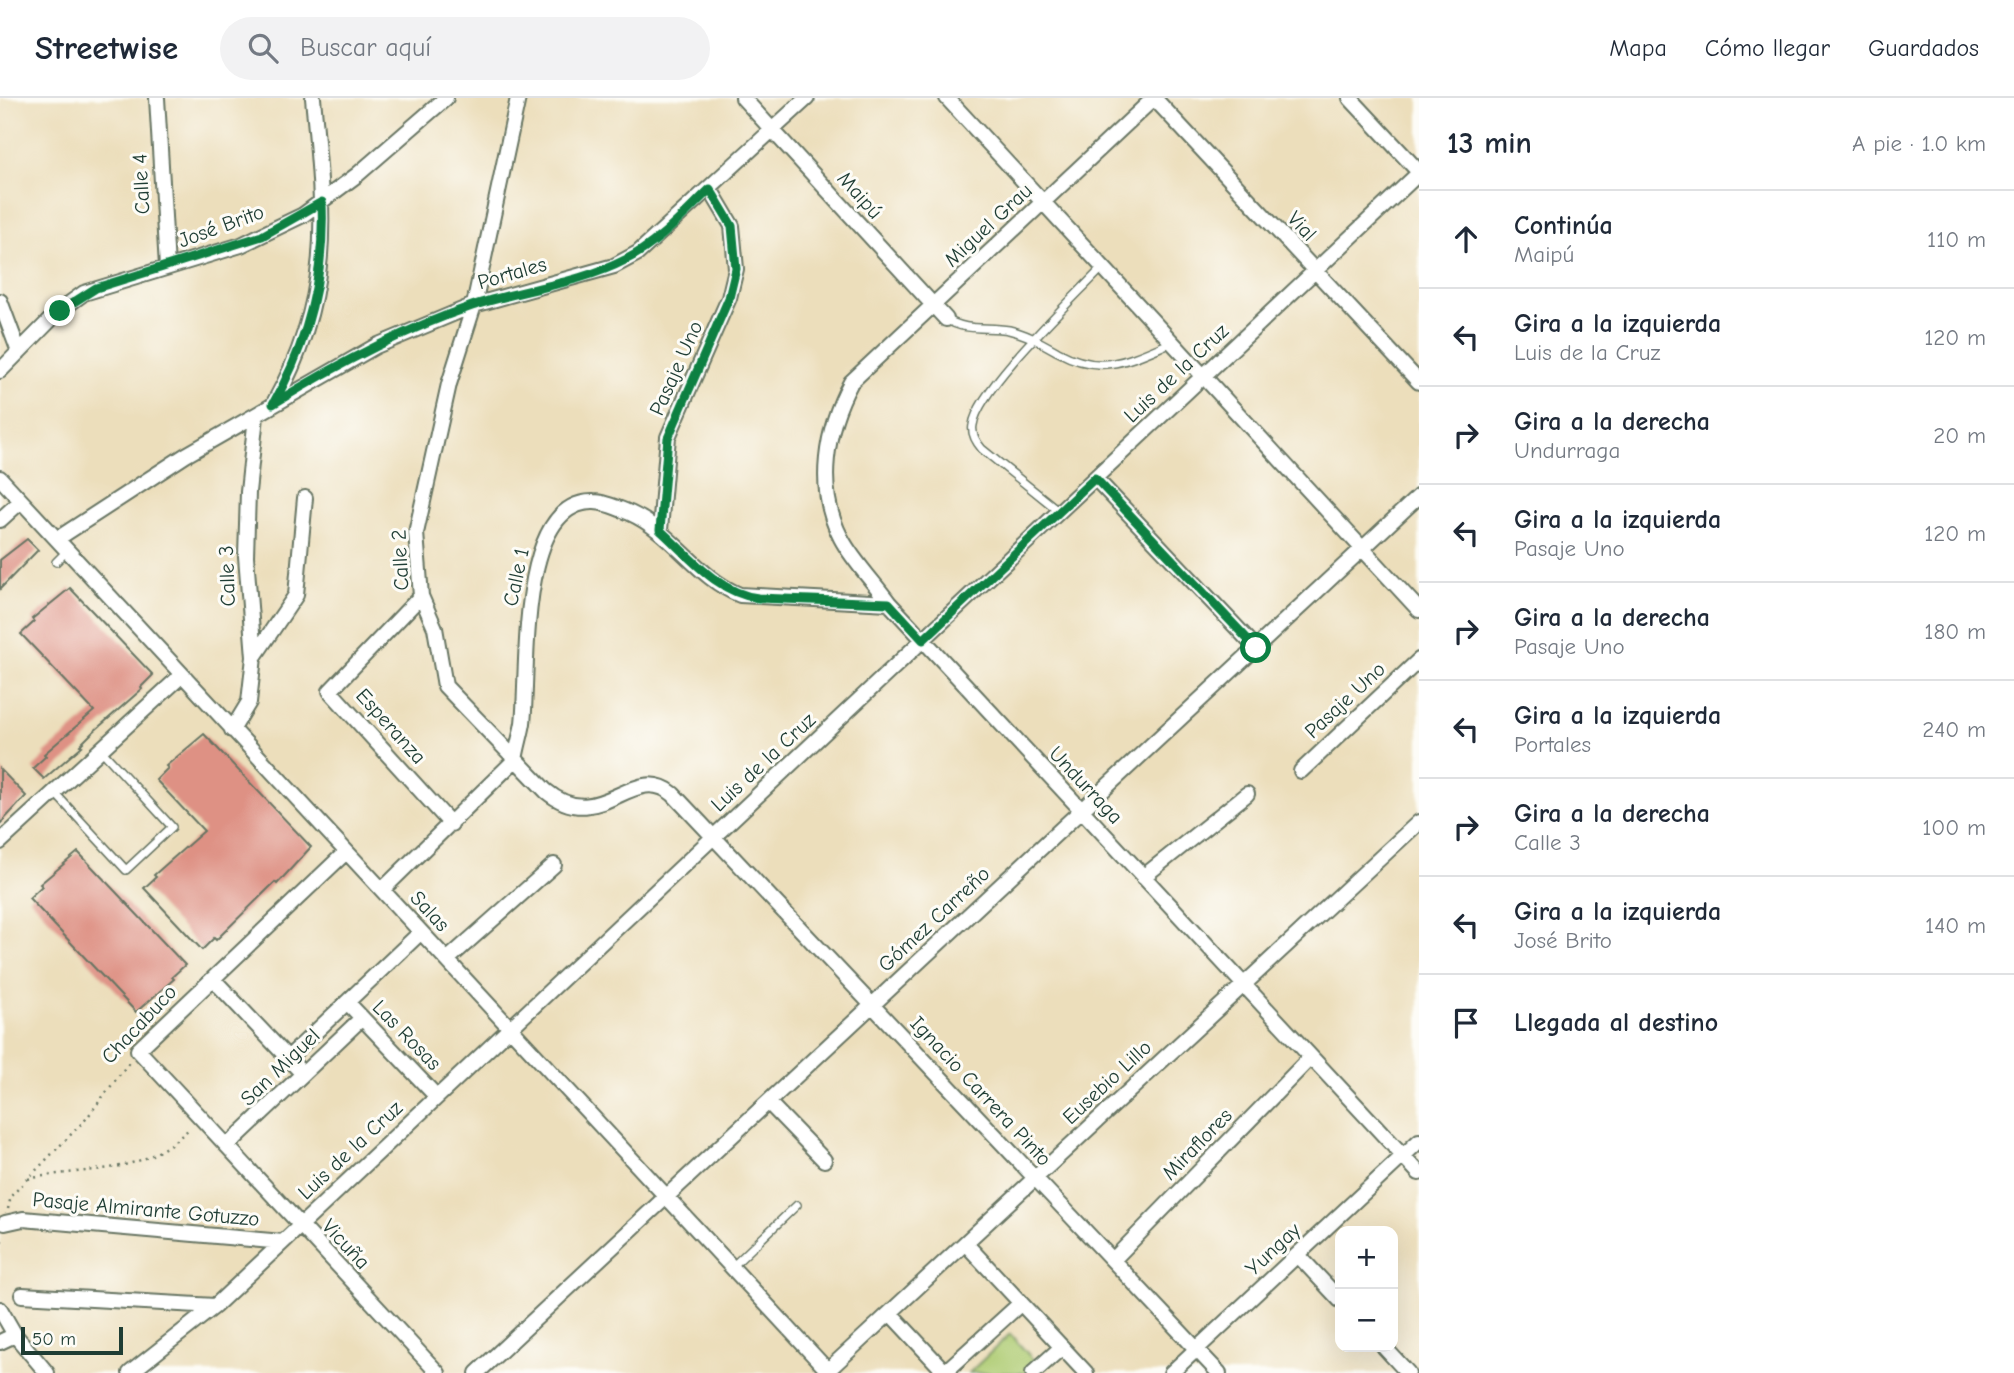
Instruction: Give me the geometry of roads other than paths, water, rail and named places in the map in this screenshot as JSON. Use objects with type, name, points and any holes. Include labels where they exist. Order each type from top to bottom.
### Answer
[{"type":"street","name":"Calle 4","points":[[157,98],[167,267]]},
{"type":"street","points":[[273,404],[294,364],[315,299],[322,252],[322,202],[313,98]]},
{"type":"street","name":"José Brito","points":[[0,371],[60,311],[83,293],[262,236],[322,202],[446,98]]},
{"type":"street","name":"Calle 2","points":[[518,98],[474,305],[449,384],[425,480],[416,533],[421,596],[435,628],[445,686],[552,796],[576,806],[600,804],[644,785],[660,786],[673,794],[713,838]]},
{"type":"street","name":"Maipú","points":[[743,98],[946,320]]},
{"type":"street","name":"Portales","points":[[57,539],[186,455],[376,345],[474,305],[626,260],[659,237],[807,98]]},
{"type":"street","points":[[947,98],[1202,378],[1419,610]]},
{"type":"street","name":"Miguel Grau","points":[[851,382],[1154,98]]},
{"type":"street","name":"Vial","points":[[1154,98],[1419,382]]},
{"type":"street","points":[[1350,98],[1419,173]]},
{"type":"street","name":"Luis de la Cruz","points":[[130,1373],[215,1306],[1419,173]]},
{"type":"street","name":"Pasaje Uno","points":[[660,530],[668,438],[729,298],[736,269],[732,226],[710,189]]},
{"type":"street","points":[[0,300],[19,352]]},
{"type":"street","name":"Undurraga","points":[[851,382],[832,428],[827,460],[828,492],[841,539],[889,603],[1419,1172]]},
{"type":"street","name":"Calle 3","points":[[232,730],[250,702],[254,657],[246,556],[248,492],[256,416]]},
{"type":"street","name":"Salas","points":[[0,478],[827,1372]]},
{"type":"street","points":[[1095,478],[1256,648]]},
{"type":"street","name":"Gómez Carreño","points":[[477,1373],[1419,496]]},
{"type":"street","points":[[254,657],[296,595],[305,498]]},
{"type":"street","points":[[0,520],[21,501]]},
{"type":"street","name":"Calle 1","points":[[515,760],[523,722],[525,648],[534,580],[554,524],[569,510],[597,502],[631,513],[660,530]]},
{"type":"street","points":[[660,530],[721,585],[740,595],[889,603]]},
{"type":"street","name":"Esperanza","points":[[421,596],[330,691],[451,824]]},
{"type":"street","name":"Pasaje Uno","points":[[1301,771],[1419,660]]},
{"type":"street","points":[[0,842],[45,795],[100,750],[182,675]]},
{"type":"street","points":[[382,890],[515,760]]},
{"type":"street","points":[[1143,877],[1247,794]]},
{"type":"street","name":"Eusebio Lillo","points":[[827,1372],[1419,822]]},
{"type":"street","name":"Ignacio Carrera Pinto","points":[[713,838],[1219,1373]]},
{"type":"street","name":"Chacabuco","points":[[138,1050],[346,852]]},
{"type":"street","points":[[447,960],[554,865]]},
{"type":"street","name":"San Miguel","points":[[288,1058],[421,932]]},
{"type":"street","points":[[213,979],[303,1074]]},
{"type":"street","name":"Las Rosas","points":[[347,1002],[437,1097]]},
{"type":"street","name":"San Miguel","points":[[227,1146],[362,1018]]},
{"type":"street","name":"Vicuña","points":[[138,1050],[438,1373]]},
{"type":"street","name":"Miraflores","points":[[1112,1260],[1311,1057]]},
{"type":"street","points":[[768,1102],[824,1160]]},
{"type":"street","name":"Yungay","points":[[1171,1373],[1419,1141]]},
{"type":"street","name":"Pasaje Almirante Gotuzzo","points":[[5,1223],[23,1219],[283,1242]]},
{"type":"street","points":[[965,1243],[1086,1373]]},
{"type":"street","points":[[1298,1255],[1335,1295]]},
{"type":"street","points":[[22,1295],[215,1306]]},
{"type":"street","points":[[890,1313],[945,1373],[1021,1303]]},
{"type":"street","points":[[0,1309],[15,1335],[47,1373]]},
{"type":"street","points":[[0,1342],[15,1335]]},
{"type":"street","points":[[1033,1373],[1062,1347]]},
{"type":"street","points":[[1389,1352],[1408,1373]]},
{"type":"lane","points":[[1054,508],[982,449],[972,430],[976,414],[997,381],[1102,268]]},
{"type":"lane","points":[[946,320],[968,328],[1010,330],[1035,338],[1070,357],[1104,365],[1115,365],[1170,343]]},
{"type":"lane","points":[[56,562],[68,551]]},
{"type":"lane","points":[[45,795],[126,870],[172,827],[100,750]]},
{"type":"lane","points":[[732,1268],[797,1205]]}]
